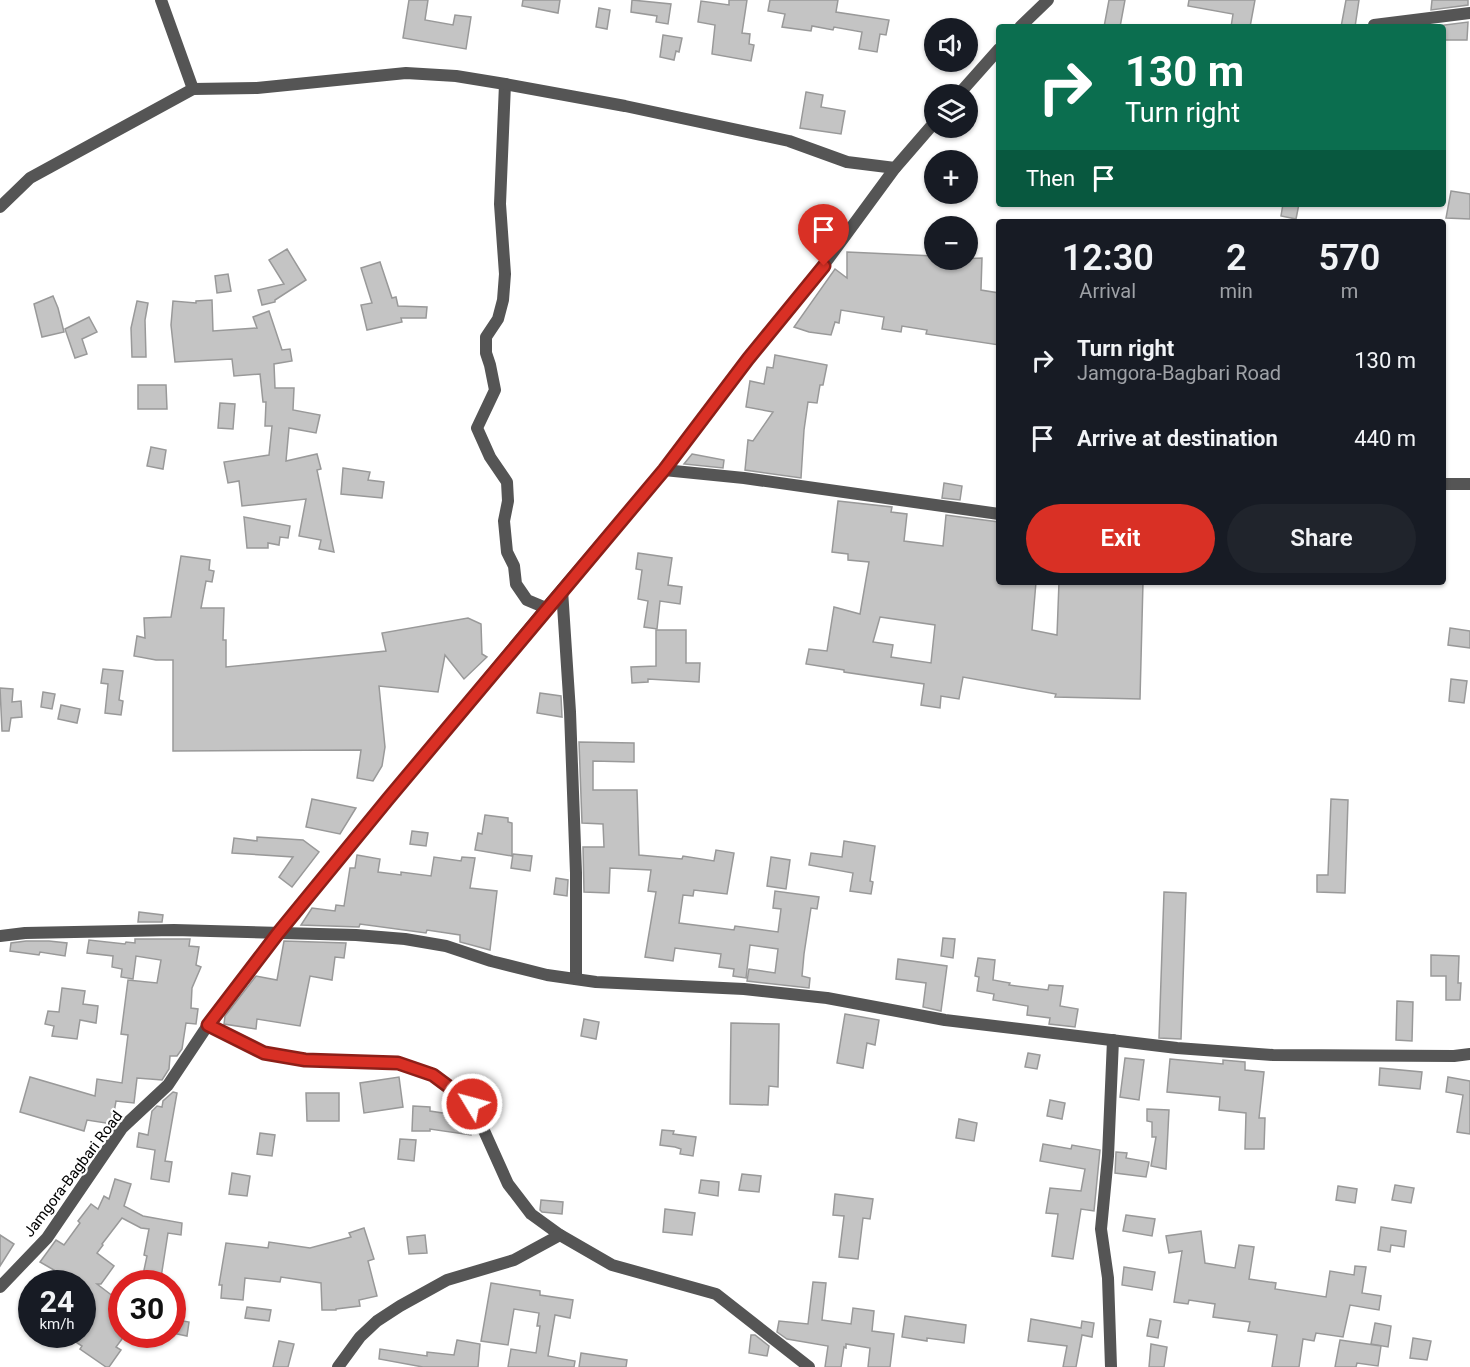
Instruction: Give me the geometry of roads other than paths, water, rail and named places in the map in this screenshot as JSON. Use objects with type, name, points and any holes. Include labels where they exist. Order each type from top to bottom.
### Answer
[{"type":"street","points":[[161,0],[193,89]]},
{"type":"street","points":[[1023,24],[1048,0]]},
{"type":"street","points":[[1383,24],[1470,14]]},
{"type":"street","points":[[968,84],[996,52]]},
{"type":"street","points":[[0,207],[30,178],[193,89],[257,88],[406,73],[456,76],[625,106],[777,138],[847,162],[895,168]]},
{"type":"street","points":[[506,84],[500,204],[505,274],[503,300],[498,319],[486,337],[486,353],[495,390],[477,428],[490,457],[507,482],[508,501],[504,521],[507,552],[514,566],[516,584],[527,600],[546,608]]},
{"type":"street","name":"Jamgora-Bagbari Road","points":[[0,1287],[47,1238],[122,1128],[168,1085],[208,1025],[279,932],[546,608],[664,470],[748,359],[824,266],[895,168],[924,135]]},
{"type":"street","points":[[664,470],[744,478],[996,514]]},
{"type":"street","points":[[1446,484],[1470,484]]},
{"type":"street","points":[[562,590],[575,838],[576,979]]},
{"type":"street","points":[[0,936],[25,933],[153,930],[356,935],[446,945],[490,961],[546,975],[576,979],[744,989],[828,998],[945,1020],[1113,1040],[1273,1055],[1454,1056],[1470,1054]]},
{"type":"street","points":[[208,1025],[264,1053],[305,1060],[398,1063],[433,1075],[472,1104],[508,1184],[531,1214],[560,1235],[612,1264],[716,1294],[809,1367]]},
{"type":"street","points":[[1111,1367],[1108,1278],[1101,1229],[1108,1156],[1113,1040]]},
{"type":"street","points":[[338,1367],[360,1337],[377,1321],[400,1306],[447,1280],[514,1260],[560,1235]]}]
